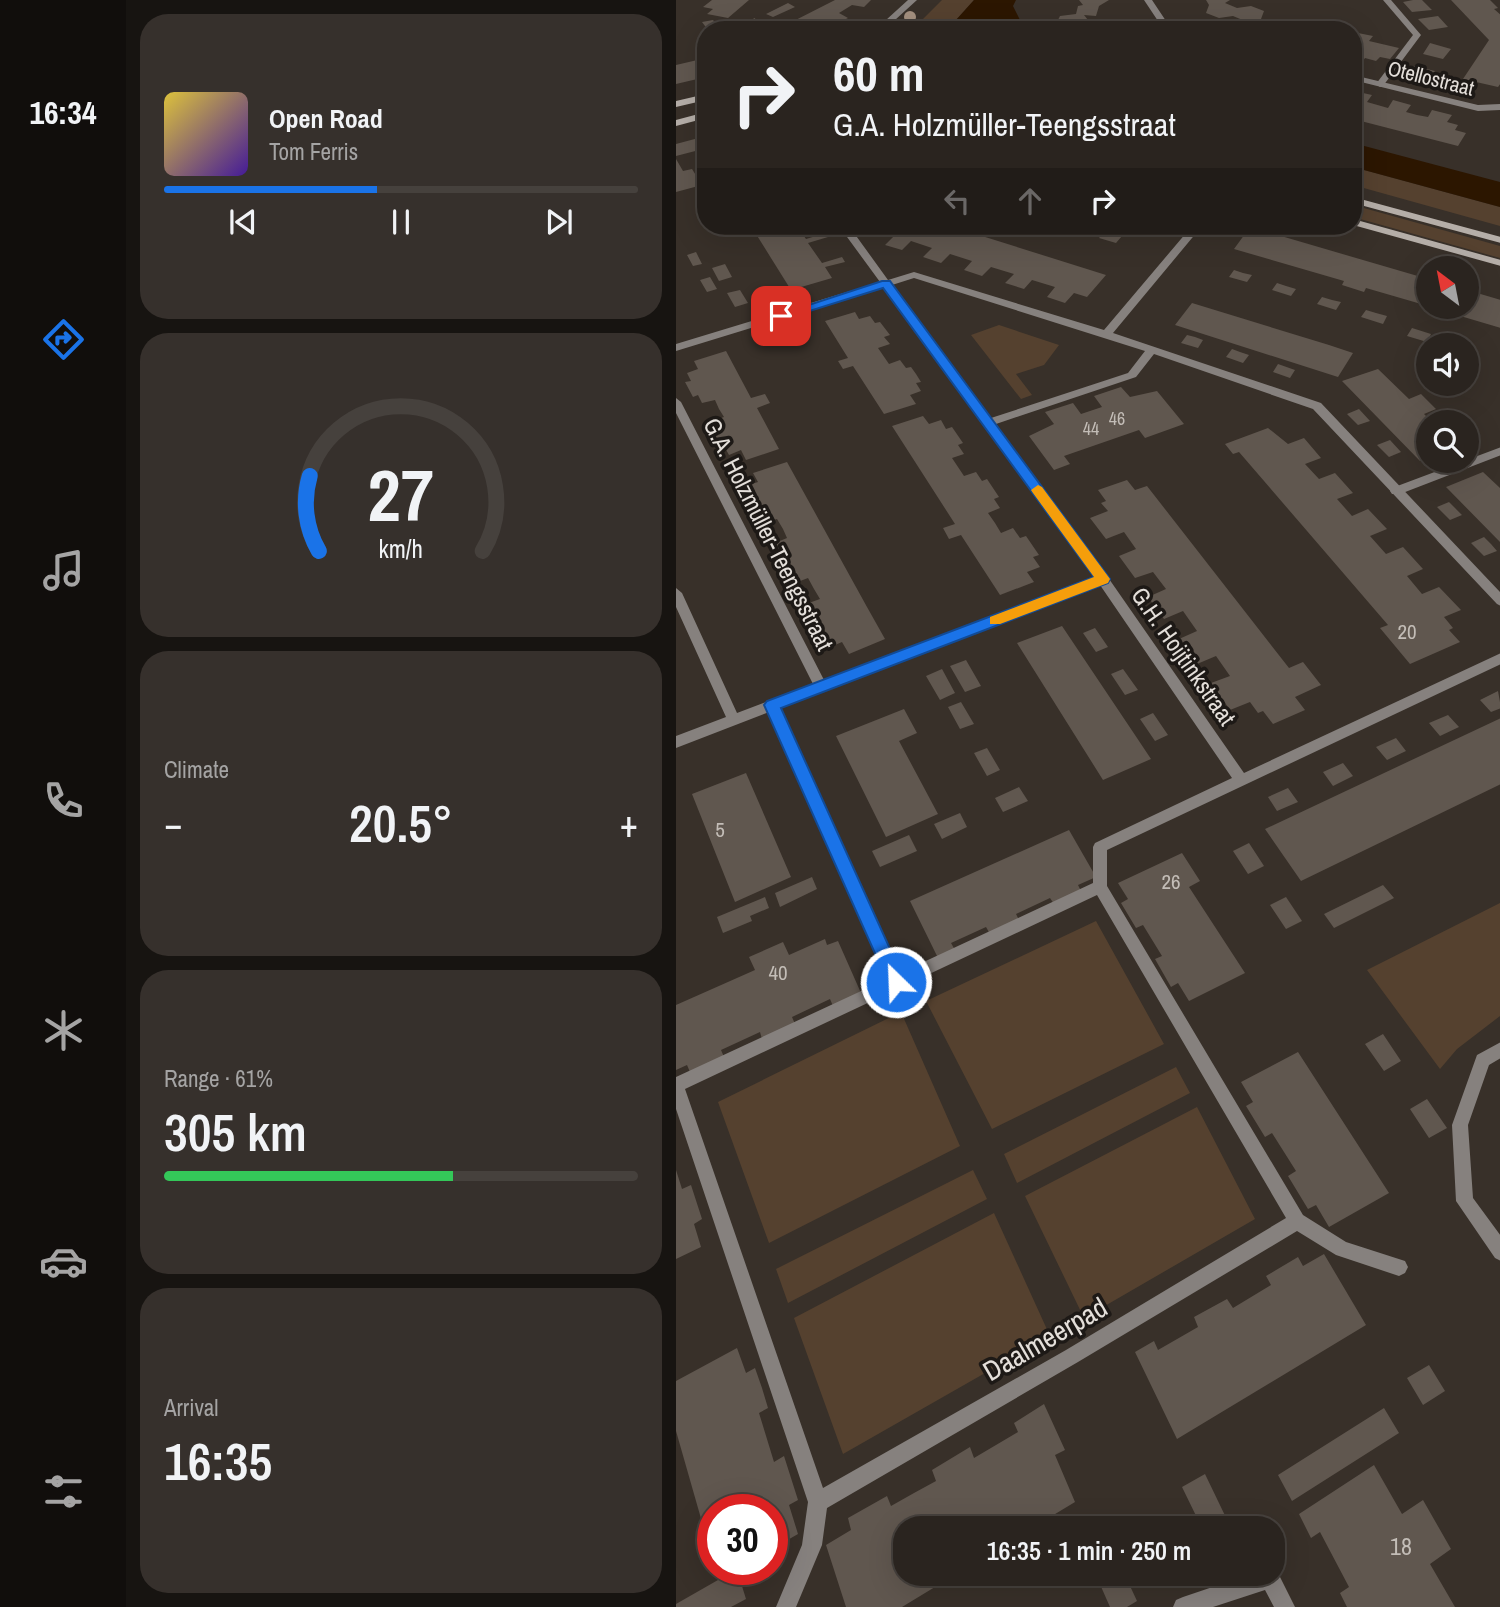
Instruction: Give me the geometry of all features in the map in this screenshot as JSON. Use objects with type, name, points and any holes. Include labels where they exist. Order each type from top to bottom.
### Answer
[{"type":"street","points":[[889,21],[913,0]]},
{"type":"street","points":[[1148,0],[1162,21]]},
{"type":"street","points":[[1380,84],[1417,35],[1387,0]]},
{"type":"street","name":"Otellostraat","points":[[1362,79],[1478,108],[1500,107]]},
{"type":"street","points":[[676,104],[697,99]]},
{"type":"street","points":[[676,123],[697,117]]},
{"type":"street","points":[[1362,202],[1500,240]]},
{"type":"street","points":[[1362,225],[1500,263]]},
{"type":"street","name":"G.H. Hoijtinkstraat","points":[[851,235],[1103,579],[1241,780]]},
{"type":"street","points":[[1106,334],[1189,235]]},
{"type":"street","points":[[676,348],[914,275],[1106,334],[1317,406],[1500,600]]},
{"type":"street","points":[[988,423],[1132,375],[1151,349]]},
{"type":"street","name":"G.A. Holzmüller-Teengsstraat","points":[[676,402],[821,687]]},
{"type":"street","points":[[1396,491],[1500,451]]},
{"type":"street","name":"G.A. Holzmüller-Teengsstraat","points":[[676,742],[1103,579]]},
{"type":"street","points":[[676,593],[734,720]]},
{"type":"street","points":[[1399,1267],[1342,1249],[1297,1221],[1100,887],[1100,847],[1500,658]]},
{"type":"street","points":[[772,705],[896,982]]},
{"type":"street","points":[[786,1607],[812,1545],[818,1502],[676,1085],[1100,887]]},
{"type":"street","points":[[1500,1049],[1483,1060],[1460,1125],[1465,1201],[1500,1252]]},
{"type":"street","name":"Daalmeerpad","points":[[818,1502],[1072,1356],[1297,1221]]},
{"type":"street","points":[[1183,1607],[1270,1578],[1285,1607]]},
{"type":"shaded area","points":[[942,0],[974,0],[955,21],[921,21]]},
{"type":"shaded area","points":[[974,0],[1016,0],[1013,6],[1020,21],[955,21]]},
{"type":"shaded area","points":[[1362,145],[1500,182],[1500,207],[1362,169]]},
{"type":"shaded area","points":[[1362,169],[1500,207],[1500,226],[1362,188]]},
{"type":"shaded area","points":[[1362,208],[1500,246],[1500,258],[1362,220]]},
{"type":"shaded area","points":[[999,325],[1059,345],[1044,365],[1016,374],[1032,395],[1021,399],[971,335]]},
{"type":"shaded area","points":[[1500,903],[1500,1016],[1457,1049],[1440,1069],[1367,970]]},
{"type":"shaded area","points":[[1096,921],[1164,1044],[992,1129],[926,1001]]},
{"type":"shaded area","points":[[901,1012],[960,1146],[769,1243],[718,1102]]},
{"type":"shaded area","points":[[1176,1067],[1190,1093],[1017,1183],[1004,1154]]},
{"type":"shaded area","points":[[1197,1107],[1255,1219],[1084,1318],[1025,1196]]},
{"type":"shaded area","points":[[973,1170],[987,1199],[788,1303],[776,1269]]},
{"type":"shaded area","points":[[994,1213],[1050,1336],[843,1454],[794,1318]]},
{"type":"building","points":[[712,0],[749,0],[728,18],[707,14],[713,9],[703,7]]},
{"type":"building","points":[[835,0],[871,0],[864,7],[852,5],[839,13],[848,18],[842,21],[794,21]]},
{"type":"building","points":[[1079,0],[1109,0],[1099,6],[1096,16],[1084,15],[1087,21],[1058,21],[1060,16],[1076,14],[1078,6],[1083,5]]},
{"type":"building","points":[[1206,0],[1230,0],[1225,3],[1237,8],[1251,6],[1264,11],[1261,19],[1266,21],[1245,21],[1233,16],[1219,18],[1206,13],[1209,5]]},
{"type":"building","points":[[1422,0],[1432,10],[1412,12],[1403,2]]},
{"type":"building","points":[[1451,0],[1490,0],[1498,8],[1494,9],[1501,15],[1501,83],[1498,87],[1463,79],[1489,40]]},
{"type":"building","points":[[788,3],[795,7],[773,17],[766,14]]},
{"type":"building","points":[[1438,16],[1448,27],[1429,30],[1418,19]]},
{"type":"building","points":[[1362,34],[1373,36],[1369,41],[1399,48],[1390,59],[1380,57],[1376,61],[1365,58],[1362,62]]},
{"type":"building","points":[[1430,43],[1451,49],[1443,59],[1423,54]]},
{"type":"building","points":[[697,60],[697,79],[676,84],[676,65]]},
{"type":"building","points":[[1414,66],[1435,71],[1431,76],[1410,71]]},
{"type":"building","points":[[1362,93],[1372,95],[1367,102],[1388,108],[1393,100],[1411,105],[1406,112],[1417,115],[1428,117],[1432,110],[1452,115],[1447,122],[1458,125],[1455,130],[1466,133],[1458,146],[1362,121]]},
{"type":"building","points":[[697,138],[697,151],[676,156],[676,144]]},
{"type":"building","points":[[676,159],[683,171],[692,169],[697,177],[697,186],[676,192]]},
{"type":"building","points":[[757,235],[803,235],[806,239],[827,235],[828,237],[808,243],[822,263],[842,257],[845,262],[825,267],[832,278],[791,290]]},
{"type":"building","points":[[891,235],[979,235],[1106,275],[1087,297],[1074,293],[1065,303],[1047,297],[1055,287],[1032,280],[1024,289],[1005,283],[1014,274],[991,267],[982,276],[964,270],[972,261],[950,254],[941,263],[923,257],[932,248],[911,241],[902,250],[885,245],[894,236]]},
{"type":"building","points":[[1102,235],[1122,236],[1116,243],[1099,238]]},
{"type":"building","points":[[1244,235],[1277,235],[1416,275],[1416,303],[1366,288],[1364,292],[1342,285],[1344,281],[1234,249]]},
{"type":"building","points":[[696,252],[702,264],[693,266],[687,255]]},
{"type":"building","points":[[725,264],[732,277],[719,281],[712,268]]},
{"type":"building","points":[[1234,270],[1252,275],[1247,282],[1229,277]]},
{"type":"building","points":[[710,277],[717,289],[707,292],[700,280]]},
{"type":"building","points":[[1277,283],[1296,289],[1291,296],[1272,290]]},
{"type":"building","points":[[740,290],[748,303],[735,307],[727,293]]},
{"type":"building","points":[[1479,294],[1501,300],[1501,328],[1471,319],[1479,319]]},
{"type":"building","points":[[1322,297],[1341,302],[1336,310],[1317,304]]},
{"type":"building","points":[[1192,303],[1353,353],[1338,377],[1175,325]]},
{"type":"building","points":[[1366,310],[1387,316],[1383,324],[1361,317]]},
{"type":"building","points":[[855,312],[859,319],[870,316],[875,323],[880,322],[890,335],[884,337],[890,344],[878,348],[889,364],[900,360],[916,374],[921,382],[916,383],[921,391],[910,395],[916,404],[884,414],[853,366],[843,369],[838,361],[848,358],[825,321]]},
{"type":"building","points":[[1412,328],[1428,333],[1416,333],[1416,339],[1407,336]]},
{"type":"building","points":[[1187,335],[1203,340],[1198,348],[1181,343]]},
{"type":"building","points":[[1232,349],[1249,355],[1243,363],[1226,357]]},
{"type":"building","points":[[726,351],[751,398],[765,394],[770,403],[757,408],[779,449],[746,460],[741,450],[729,455],[724,446],[719,448],[710,431],[716,430],[712,421],[724,417],[715,400],[702,403],[698,395],[693,397],[685,382],[691,381],[687,373],[698,369],[694,361]]},
{"type":"building","points":[[1278,364],[1295,370],[1290,378],[1273,372]]},
{"type":"building","points":[[1378,369],[1409,399],[1423,396],[1436,409],[1416,410],[1416,457],[1342,381]]},
{"type":"building","points":[[1121,387],[1130,397],[1157,391],[1184,424],[1145,438],[1139,430],[1064,456],[1070,464],[1054,470],[1029,436],[1054,424],[1045,412],[1073,403],[1081,414],[1102,407],[1094,396]]},
{"type":"building","points":[[1359,409],[1370,421],[1358,425],[1347,414]]},
{"type":"building","points":[[923,416],[929,424],[941,420],[946,429],[952,427],[963,443],[958,445],[964,454],[952,458],[964,476],[976,472],[982,481],[987,479],[999,497],[994,499],[1000,508],[988,513],[1001,533],[1013,528],[1020,538],[1026,536],[1039,555],[1033,557],[1040,567],[1027,572],[1034,582],[1000,595],[961,535],[949,539],[943,528],[955,524],[892,426]]},
{"type":"building","points":[[1268,428],[1288,444],[1304,438],[1321,458],[1305,464],[1319,479],[1335,473],[1353,493],[1337,499],[1352,516],[1368,509],[1387,529],[1370,536],[1386,554],[1403,547],[1423,569],[1407,576],[1422,594],[1439,587],[1461,610],[1444,617],[1453,628],[1449,630],[1460,642],[1410,664],[1380,628],[1388,625],[1239,452],[1233,454],[1225,444]]},
{"type":"building","points":[[1390,440],[1401,452],[1389,457],[1377,445]]},
{"type":"building","points":[[787,462],[885,639],[849,654],[842,642],[828,648],[823,636],[816,639],[806,618],[812,615],[806,604],[820,599],[808,578],[795,583],[790,573],[784,575],[774,555],[780,553],[775,543],[787,538],[783,529],[777,519],[764,523],[759,514],[754,516],[744,498],[750,496],[745,486],[758,482],[753,473]]},
{"type":"building","points":[[1483,472],[1501,489],[1501,543],[1446,487]]},
{"type":"building","points":[[1127,480],[1135,490],[1147,486],[1289,668],[1303,662],[1321,685],[1295,697],[1305,710],[1273,724],[1263,711],[1258,713],[1250,702],[1230,710],[1211,683],[1230,676],[1216,656],[1197,664],[1179,639],[1197,631],[1183,611],[1164,619],[1148,597],[1166,589],[1153,572],[1135,578],[1119,556],[1136,549],[1124,532],[1106,539],[1090,518],[1108,511],[1101,503],[1106,501],[1098,490]]},
{"type":"building","points":[[1449,502],[1462,515],[1450,520],[1437,507]]},
{"type":"building","points":[[1484,537],[1497,551],[1484,556],[1471,543]]},
{"type":"building","points":[[1062,626],[1151,759],[1103,780],[1017,643]]},
{"type":"building","points":[[1095,628],[1108,647],[1096,652],[1083,633]]},
{"type":"building","points":[[966,660],[981,686],[965,692],[950,666]]},
{"type":"building","points":[[942,669],[955,693],[940,700],[926,676]]},
{"type":"building","points":[[1123,669],[1138,690],[1125,695],[1111,674]]},
{"type":"building","points":[[1498,691],[1501,708],[1491,712],[1480,700]]},
{"type":"building","points":[[961,702],[974,724],[960,729],[948,707]]},
{"type":"building","points":[[904,709],[917,733],[899,741],[938,814],[886,837],[836,736]]},
{"type":"building","points":[[1153,713],[1168,735],[1155,741],[1140,719]]},
{"type":"building","points":[[1448,715],[1459,727],[1440,736],[1429,723]]},
{"type":"building","points":[[1501,718],[1501,784],[1301,881],[1265,829]]},
{"type":"building","points":[[1396,738],[1406,751],[1387,760],[1376,747]]},
{"type":"building","points":[[987,748],[1000,770],[987,776],[974,753]]},
{"type":"building","points":[[1343,763],[1353,776],[1333,786],[1323,772]]},
{"type":"building","points":[[746,773],[791,877],[735,902],[692,794]]},
{"type":"building","points":[[1019,787],[1028,801],[1003,812],[995,798]]},
{"type":"building","points":[[1288,788],[1298,802],[1277,811],[1268,797]]},
{"type":"building","points":[[960,813],[967,827],[942,839],[934,824]]},
{"type":"building","points":[[1069,830],[1096,877],[1078,885],[1081,891],[1054,904],[1050,898],[1016,914],[1019,920],[990,934],[986,927],[951,943],[955,950],[938,958],[910,901]]},
{"type":"building","points":[[909,835],[917,851],[880,867],[872,851]]},
{"type":"building","points":[[1249,843],[1264,866],[1248,874],[1233,851]]},
{"type":"building","points":[[1182,853],[1200,881],[1189,887],[1245,973],[1189,1001],[1178,983],[1171,987],[1155,959],[1162,956],[1143,925],[1136,928],[1121,903],[1128,899],[1118,883]]},
{"type":"building","points":[[812,877],[817,889],[780,907],[775,893]]},
{"type":"building","points":[[1383,885],[1394,898],[1334,928],[1324,914]]},
{"type":"building","points":[[765,897],[769,908],[750,916],[752,921],[723,933],[717,917]]},
{"type":"building","points":[[1286,897],[1302,921],[1286,929],[1270,905]]},
{"type":"building","points":[[825,939],[827,945],[838,941],[861,993],[833,1006],[830,999],[792,1017],[795,1024],[762,1039],[760,1032],[721,1050],[724,1057],[690,1072],[687,1065],[676,1070],[676,1005],[755,970],[749,957],[783,942],[789,955]]},
{"type":"building","points":[[1383,1034],[1401,1061],[1384,1071],[1365,1044]]},
{"type":"building","points":[[1298,1052],[1389,1193],[1329,1227],[1316,1205],[1308,1209],[1288,1176],[1296,1171],[1272,1133],[1265,1137],[1246,1106],[1253,1102],[1241,1082]]},
{"type":"building","points":[[1427,1099],[1447,1128],[1429,1138],[1410,1109]]},
{"type":"building","points":[[676,1170],[682,1189],[691,1185],[702,1219],[694,1224],[701,1247],[676,1259]]},
{"type":"building","points":[[1324,1254],[1366,1325],[1177,1439],[1135,1352],[1154,1341],[1158,1350],[1198,1327],[1194,1317],[1227,1299],[1233,1308],[1271,1285],[1266,1276],[1298,1257],[1303,1266]]},
{"type":"building","points":[[737,1348],[746,1373],[755,1368],[768,1408],[759,1413],[774,1462],[784,1456],[798,1500],[789,1505],[798,1534],[788,1540],[788,1494],[697,1494],[697,1504],[676,1431],[676,1381]]},
{"type":"building","points":[[1429,1365],[1445,1391],[1423,1405],[1407,1378]]},
{"type":"building","points":[[1044,1404],[1065,1450],[1055,1455],[1075,1502],[1052,1516],[893,1516],[893,1586],[937,1586],[902,1607],[846,1607],[826,1545],[851,1530],[848,1518],[887,1496],[891,1506],[936,1481],[932,1470],[970,1447],[974,1458],[1018,1432],[1014,1423]]},
{"type":"building","points":[[1384,1408],[1399,1433],[1292,1501],[1278,1475]]},
{"type":"building","points":[[1374,1465],[1402,1514],[1423,1500],[1451,1549],[1430,1564],[1455,1607],[1347,1607],[1340,1593],[1349,1587],[1320,1532],[1311,1538],[1299,1514]]},
{"type":"building","points":[[1205,1474],[1225,1516],[1196,1516],[1182,1487]]},
{"type":"building","points":[[709,1585],[742,1585],[746,1599],[731,1607],[676,1607],[676,1604]]},
{"type":"building","points":[[1101,1586],[1130,1586],[1137,1601],[1127,1607],[1110,1607]]},
{"type":"slow traffic","points":[[995,620],[1103,579],[1038,490]]},
{"type":"route","points":[[781,316],[886,284],[1103,579],[772,705],[896,982]]}]
